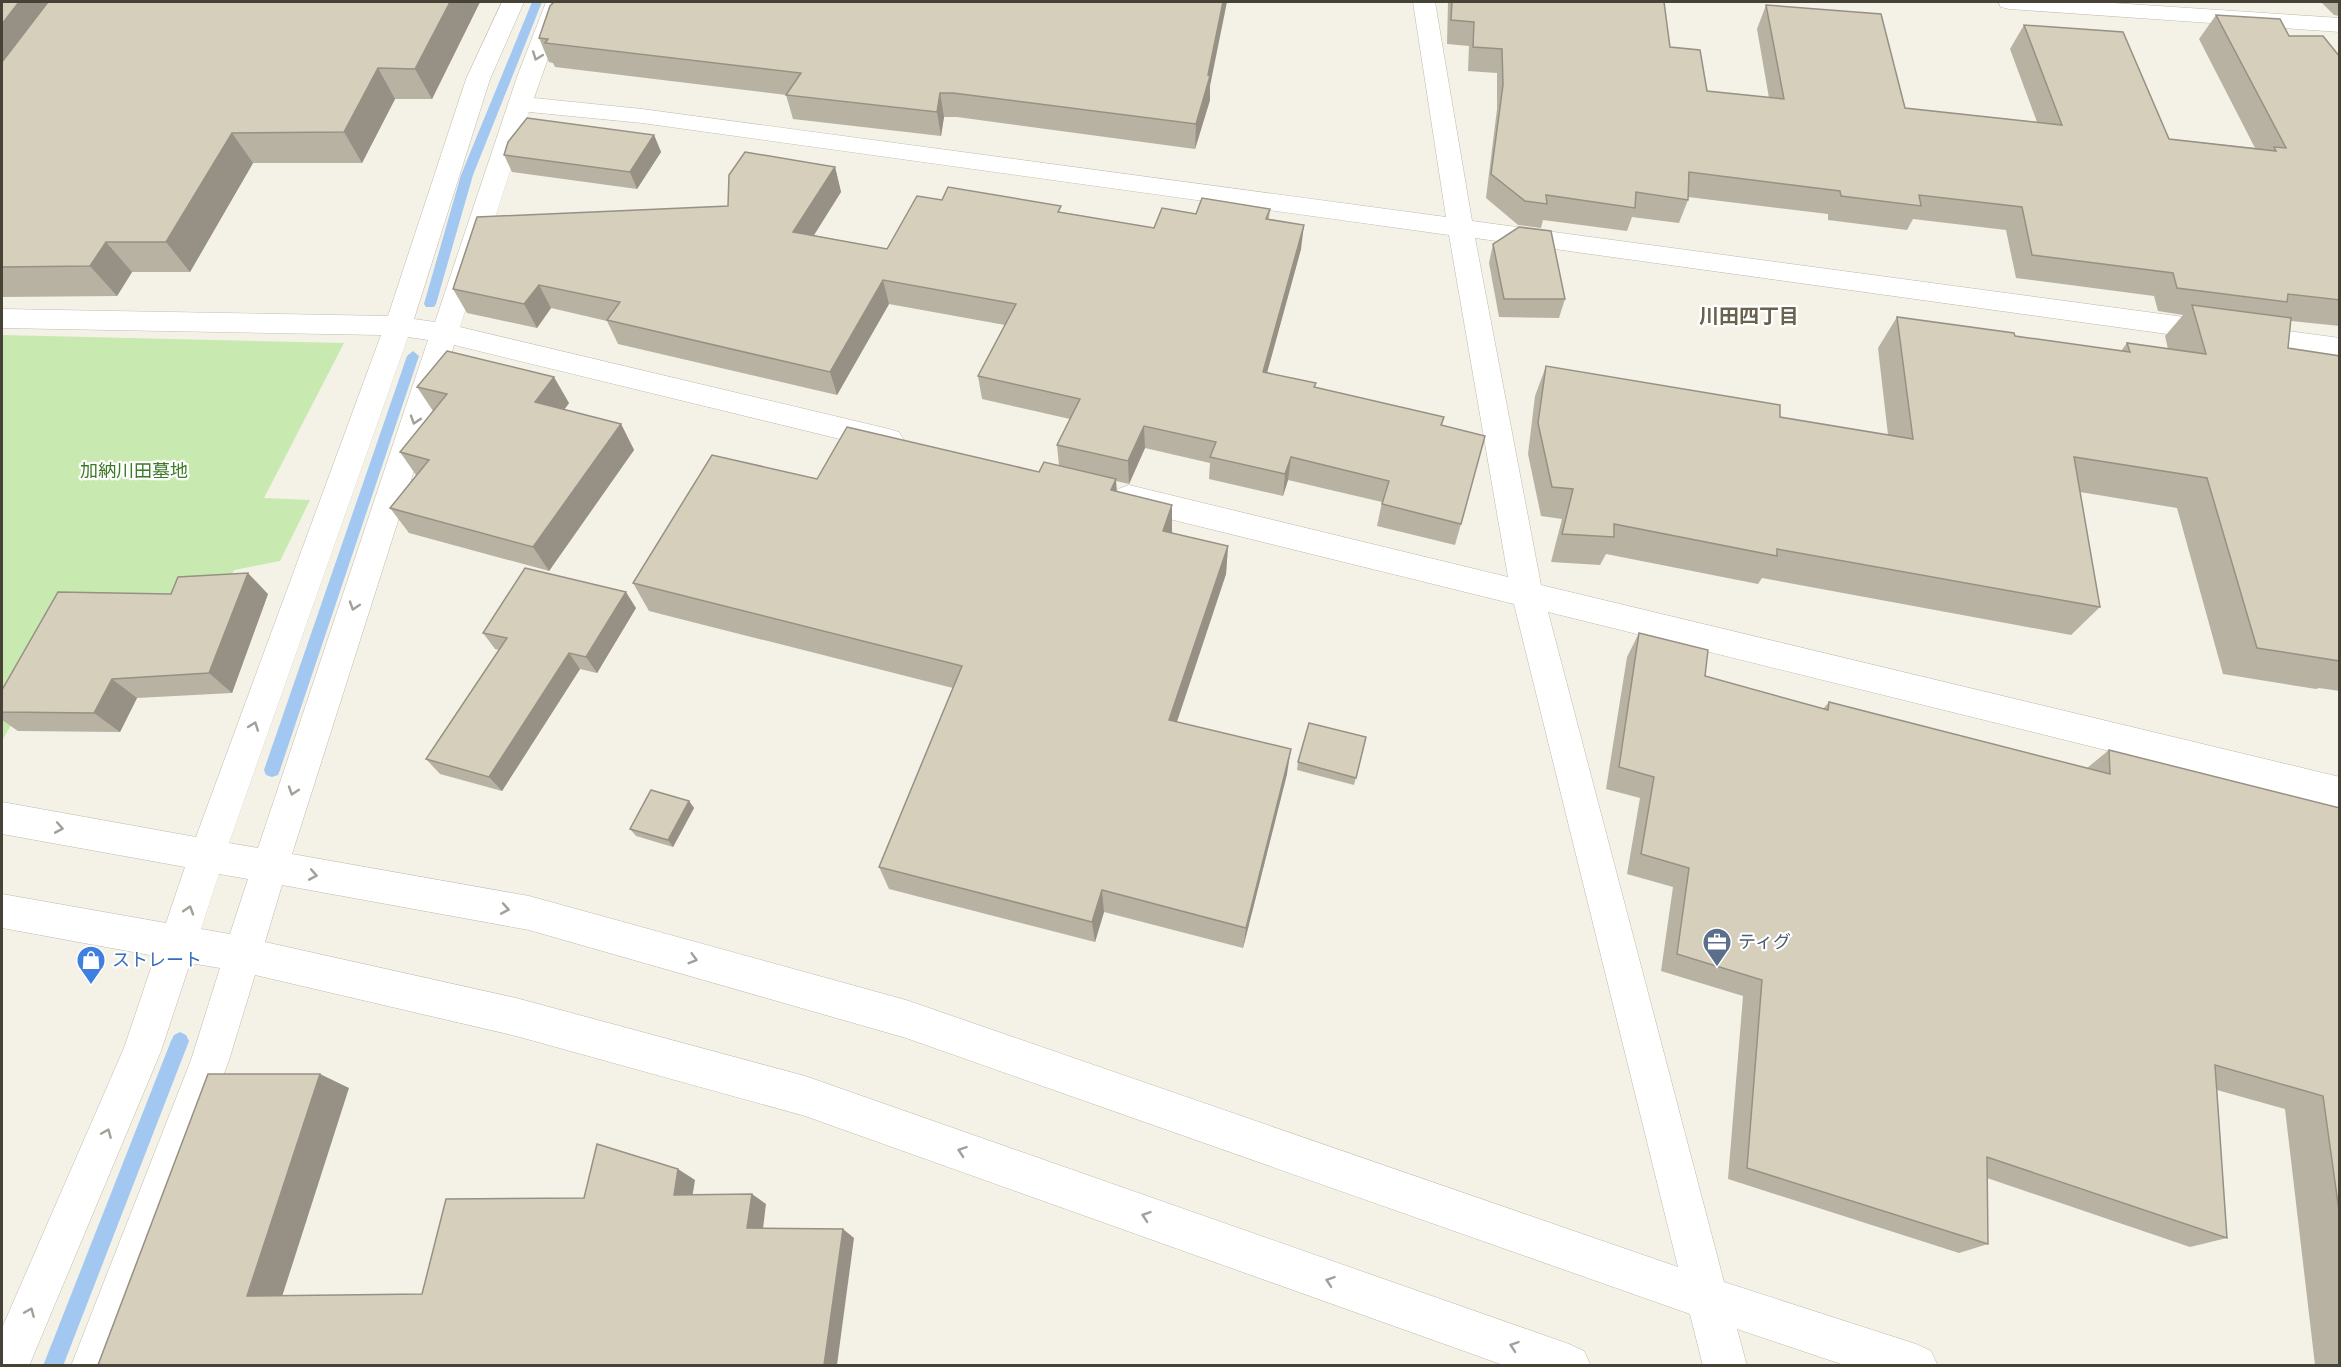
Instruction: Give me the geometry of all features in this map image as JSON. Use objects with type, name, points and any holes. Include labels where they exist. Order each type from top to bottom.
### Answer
[{"type":"street","points":[[7,1365],[142,1051],[207,855],[398,326],[478,79],[513,2]]},
{"type":"street","points":[[93,1365],[210,1060],[269,866],[444,333],[522,104],[529,77],[557,2]]},
{"type":"street","points":[[1425,2],[1460,226],[1527,593],[1725,1365]]},
{"type":"street","points":[[2009,2],[2340,25]]},
{"type":"street","points":[[2272,2],[2307,45]]},
{"type":"street","points":[[522,104],[642,116],[2340,348]]},
{"type":"street","points":[[2,318],[398,326],[444,333],[922,447]]},
{"type":"street","points":[[1096,489],[2340,793]]},
{"type":"street","points":[[2,818],[529,913],[906,1019],[1706,1298],[1916,1365]]},
{"type":"street","points":[[2,911],[241,954],[516,1017],[806,1095],[1569,1365]]},
{"type":"green space","name":"加納川田墓地","points":[[2,335],[344,343],[264,498],[310,500],[280,561],[234,570],[223,593],[81,607],[3,739]]},
{"type":"building","points":[[2,2],[19,2],[2,24]]},
{"type":"building","points":[[48,2],[450,2],[415,69],[378,68],[344,132],[232,133],[166,242],[106,242],[90,266],[2,267],[2,62]]},
{"type":"building","points":[[554,2],[1223,2],[1208,75],[1210,76],[1196,124],[953,93],[940,93],[937,112],[786,95],[801,73],[545,43],[548,39],[539,38],[550,6]]},
{"type":"building","points":[[1452,2],[1664,2],[1670,47],[1700,50],[1707,91],[1784,99],[1766,5],[1881,14],[1905,108],[2062,125],[2024,25],[2123,32],[2169,139],[2276,151],[2274,147],[2286,148],[2216,15],[2280,19],[2289,36],[2323,36],[2340,57],[2340,300],[2288,294],[2287,302],[2177,288],[2173,273],[2032,255],[2022,207],[1919,195],[1921,206],[1841,196],[1840,191],[1689,172],[1688,200],[1636,192],[1635,208],[1546,195],[1547,204],[1525,201],[1491,174],[1503,85],[1502,49],[1473,47],[1474,22],[1451,20]]},
{"type":"building","points":[[527,118],[654,135],[630,172],[504,155],[508,142]]},
{"type":"building","points":[[745,152],[835,167],[793,232],[887,249],[917,196],[942,200],[948,187],[1061,206],[1058,212],[1154,228],[1162,208],[1196,214],[1202,198],[1270,209],[1266,219],[1304,225],[1263,372],[1316,383],[1314,387],[1444,417],[1441,425],[1485,436],[1461,524],[1382,504],[1389,481],[1291,457],[1285,474],[1210,457],[1216,442],[1144,426],[1128,461],[1057,445],[1080,399],[978,376],[1016,304],[883,280],[830,372],[607,320],[620,302],[539,285],[524,304],[453,289],[477,217],[728,206],[729,175]]},
{"type":"building","points":[[1519,227],[1551,231],[1565,299],[1504,299],[1493,244]]},
{"type":"building","points":[[2192,305],[2291,318],[2288,348],[2340,356],[2340,661],[2257,648],[2207,478],[2074,457],[2100,607],[1777,549],[1777,556],[1614,524],[1614,537],[1562,534],[1573,489],[1552,487],[1538,423],[1546,366],[1780,405],[1780,417],[1913,439],[1897,317],[2130,352],[2127,343],[2206,354]]},
{"type":"building","points":[[447,351],[554,377],[535,402],[621,424],[533,547],[390,508],[429,460],[400,452],[447,394],[417,387]]},
{"type":"building","points":[[847,427],[1039,472],[1044,462],[1116,479],[1111,490],[1172,505],[1163,531],[1228,546],[1169,720],[1291,749],[1246,928],[1102,890],[1092,922],[879,867],[962,666],[633,583],[712,455],[817,479]]},
{"type":"building","points":[[525,568],[626,592],[586,657],[569,653],[489,777],[426,759],[507,638],[483,633]]},
{"type":"building","points":[[248,573],[209,673],[112,679],[94,713],[2,712],[2,690],[58,592],[171,594],[178,577]]},
{"type":"building","points":[[1639,633],[1708,650],[1705,676],[1828,710],[1829,702],[2110,774],[2109,750],[2340,808],[2340,1218],[2323,1096],[2215,1065],[2227,1238],[1987,1157],[1988,1244],[1747,1168],[1762,980],[1677,954],[1689,868],[1641,854],[1654,777],[1619,767]]},
{"type":"building","points":[[1309,723],[1366,737],[1356,778],[1298,762]]},
{"type":"building","points":[[651,790],[689,801],[668,840],[630,829]]},
{"type":"building","points":[[208,1074],[320,1074],[247,1296],[422,1294],[446,1199],[584,1198],[597,1144],[678,1169],[674,1195],[752,1194],[747,1228],[843,1229],[824,1365],[98,1365]]},
{"type":"waterway","points":[[430,304],[467,175],[537,2]]},
{"type":"waterway","points":[[272,770],[413,356]]},
{"type":"waterway","points":[[53,1366],[180,1041]]},
{"type":"place","name":"ティグ","points":[[1717,968]]},
{"type":"place","name":"ストレート","points":[[91,986]]},
{"type":"district","name":"川田四丁目","points":[[1749,316]]}]
